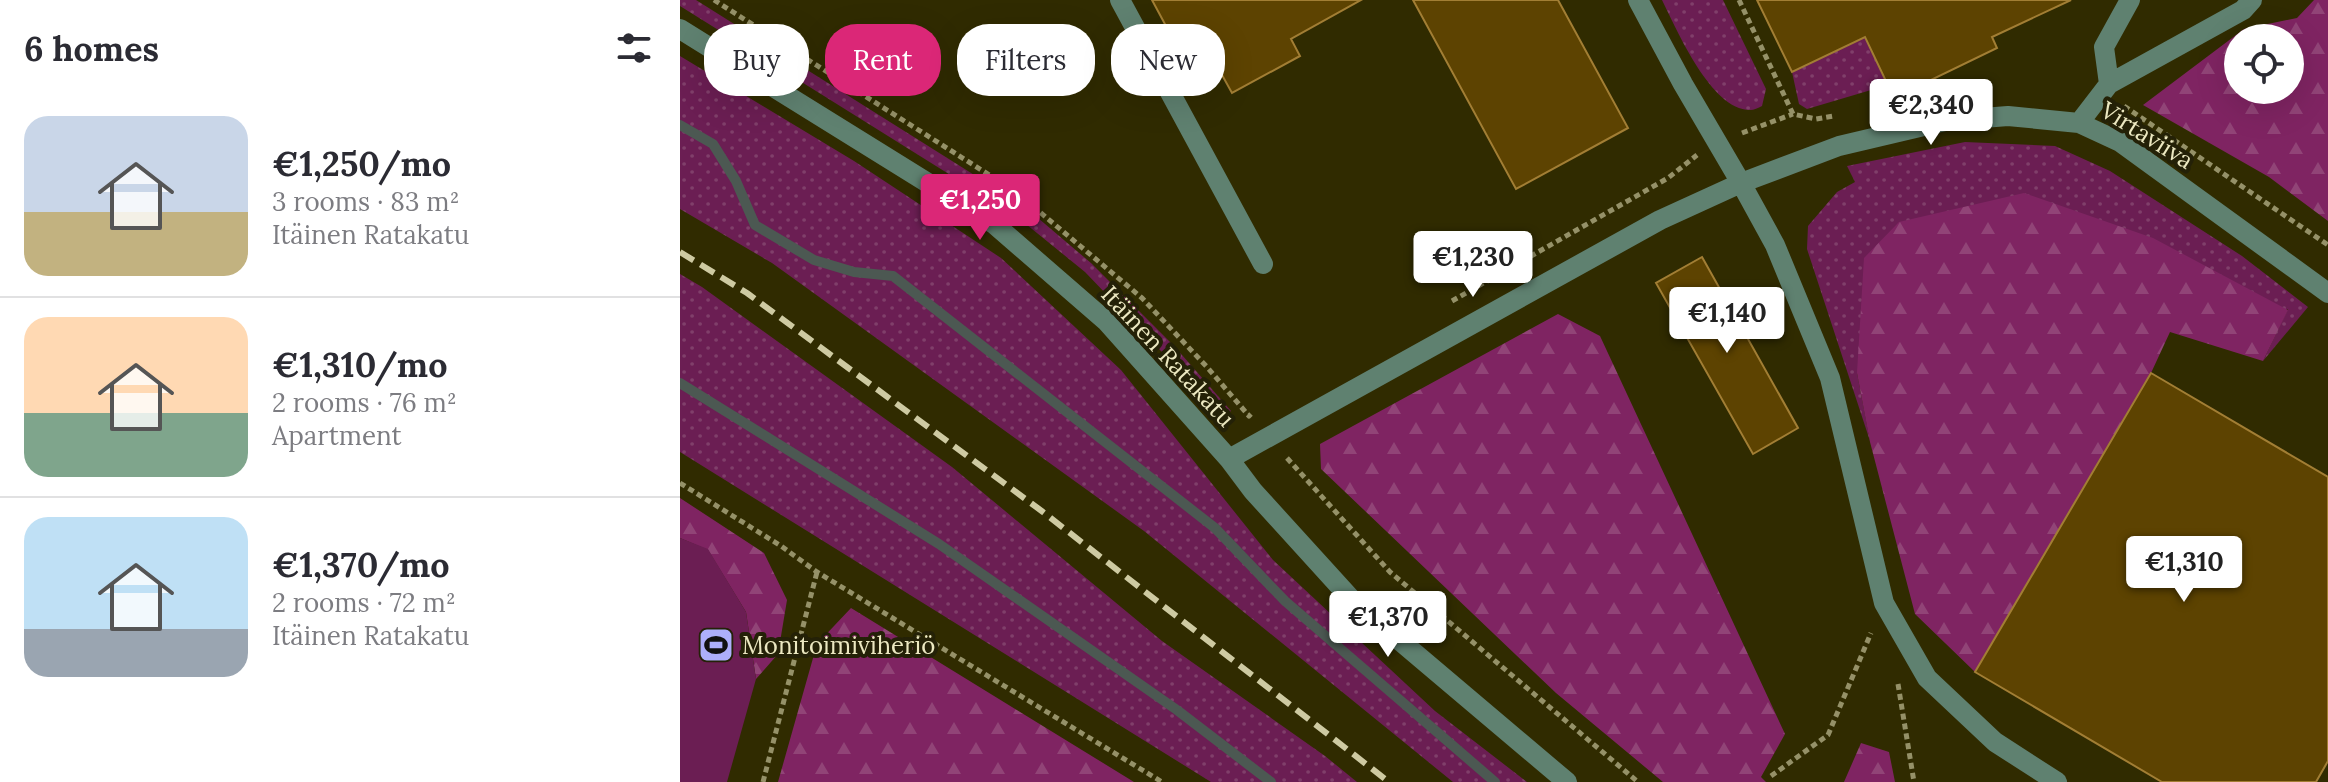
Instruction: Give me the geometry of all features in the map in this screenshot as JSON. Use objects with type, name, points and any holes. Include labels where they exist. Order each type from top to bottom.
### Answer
[{"type":"street","points":[[1120,0],[1263,264]]},
{"type":"street","points":[[1638,0],[1775,245],[1830,378],[1884,603],[1927,678],[1995,742],[2057,782]]},
{"type":"street","points":[[2079,123],[2109,84],[2243,10],[2252,0]]},
{"type":"street","points":[[2109,84],[2104,47],[2124,3]]},
{"type":"street","name":"Itäinen Ratakatu","points":[[680,29],[994,224],[1107,322],[1353,601],[1567,782]]},
{"type":"street","name":"Virtaviiva","points":[[1229,459],[1660,220],[1741,183],[1839,146],[1945,121],[2008,116],[2079,123],[2120,142],[2328,293]]},
{"type":"path","points":[[1249,416],[1390,572],[1638,782]]},
{"type":"path","points":[[680,483],[817,572],[1162,782]]},
{"type":"path","points":[[763,782],[817,572]]},
{"type":"path","points":[[1771,776],[1828,735],[1884,603]]},
{"type":"path","points":[[1897,677],[1914,782]]},
{"type":"shaded area","points":[[680,0],[696,0],[734,24],[709,24],[680,6]]},
{"type":"shaded area","points":[[1662,0],[1723,0],[1766,89],[1762,106],[1750,110],[1736,107],[1722,97],[1697,66]]},
{"type":"shaded area","points":[[1854,13],[1888,85],[1807,109],[1799,104],[1792,72],[1851,44]]},
{"type":"shaded area","points":[[680,56],[704,70],[704,96],[746,96],[854,161],[1001,258],[1121,370],[1273,560],[1435,711],[1527,782],[1453,782],[1144,531],[772,263],[680,209]]},
{"type":"shaded area","points":[[809,71],[825,81],[825,96],[849,96],[1025,207],[1091,263],[1175,347],[1231,411],[1221,418],[1085,272],[1016,216],[809,87]]},
{"type":"shaded area","points":[[1965,142],[2055,146],[2110,171],[2242,256],[2308,307],[2263,361],[2288,309],[1857,373],[1870,441],[1807,249],[1808,226],[1837,192],[1855,182],[1847,166]]},
{"type":"shaded area","points":[[680,274],[952,467],[1162,641],[1357,782],[1211,782],[680,452]]},
{"type":"shaded area","name":"Monitoimiviheriö","points":[[680,538],[708,549],[746,612],[756,679],[727,782],[680,782]]},
{"type":"green space","points":[[2314,0],[2328,0],[2328,221],[2269,177],[2143,105],[2224,44],[2224,104],[2304,104],[2304,24],[2268,24],[2297,18]]},
{"type":"green space","points":[[2024,193],[2153,238],[2288,310],[2263,361],[2170,332],[2151,373],[1975,672],[1915,614],[1870,442],[1857,373],[1864,258],[1899,222]]},
{"type":"green space","points":[[1558,314],[1600,336],[1785,734],[1761,777],[1766,782],[1663,782],[1556,693],[1321,469],[1320,444]]},
{"type":"green space","points":[[680,498],[764,553],[787,600],[778,654],[756,679],[746,612],[708,550],[680,538]]},
{"type":"green space","points":[[851,608],[1134,782],[778,782],[817,644]]},
{"type":"green space","points":[[1861,743],[1889,752],[1895,782],[1844,782]]},
{"type":"building","points":[[1152,0],[1361,0],[1291,39],[1300,56],[1232,93],[1225,80],[1225,24],[1165,24]]},
{"type":"building","points":[[1413,0],[1558,0],[1628,128],[1516,189]]},
{"type":"building","points":[[1757,0],[2071,0],[1992,37],[1997,48],[1894,98],[1865,37],[1792,72]]},
{"type":"building","points":[[1702,257],[1798,428],[1753,454],[1656,283]]},
{"type":"building","points":[[2151,373],[2328,477],[2328,761],[2316,782],[2162,782],[1975,672]]},
{"type":"waterway","points":[[680,125],[713,144],[736,181],[755,225],[814,260],[854,272],[893,276],[1215,528],[1285,601],[1495,782]]},
{"type":"waterway","points":[[680,383],[939,544],[1177,710],[1271,782]]},
{"type":"railway","points":[[680,252],[747,293],[1043,512],[1389,782]]},
{"type":"place","name":"Monitoimiviheriö","points":[[716,645]]}]
